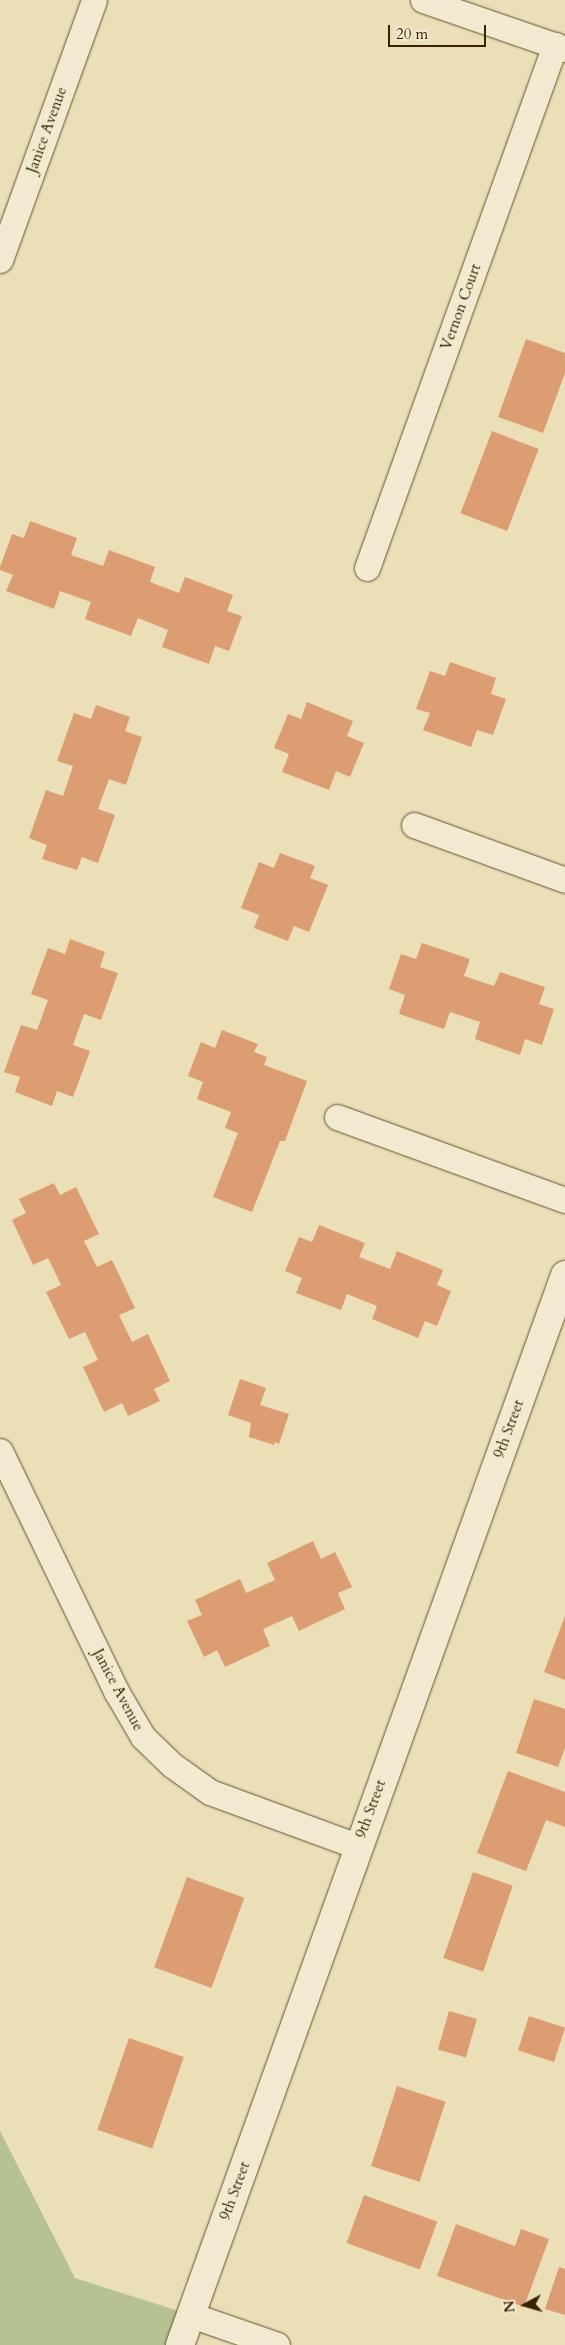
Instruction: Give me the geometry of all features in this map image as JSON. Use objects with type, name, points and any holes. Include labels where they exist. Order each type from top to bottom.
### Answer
[{"type":"street","name":"Janice Avenue","points":[[0,260],[94,0]]},
{"type":"street","points":[[423,0],[560,47]]},
{"type":"street","name":"Vernon Court","points":[[367,568],[560,47]]},
{"type":"street","points":[[414,825],[565,880]]},
{"type":"street","points":[[338,1117],[565,1200]]},
{"type":"street","name":"9th Street","points":[[180,2345],[357,1846],[565,1275]]},
{"type":"street","name":"Janice Avenue","points":[[0,1451],[116,1691],[143,1737],[172,1765],[210,1792],[357,1846]]},
{"type":"street","points":[[191,2315],[277,2345]]},
{"type":"green space","points":[[0,2131],[75,2278],[191,2315],[180,2345],[0,2345]]},
{"type":"building","points":[[526,339],[565,353],[565,373],[543,433],[498,417]]},
{"type":"building","points":[[492,431],[539,449],[507,531],[460,513]]},
{"type":"building","points":[[30,521],[77,538],[71,555],[103,566],[109,550],[155,567],[150,582],[179,593],[185,577],[233,595],[227,611],[242,616],[229,651],[215,646],[209,664],[162,647],[168,630],[138,618],[131,636],[85,619],[91,602],[60,591],[54,609],[6,591],[13,575],[0,570],[0,567],[12,534],[24,538]]},
{"type":"building","points":[[450,662],[496,678],[491,694],[506,699],[493,735],[477,730],[471,747],[423,730],[430,713],[416,709],[430,671],[445,676]]},
{"type":"building","points":[[307,702],[353,721],[347,736],[364,743],[350,777],[336,771],[329,790],[282,772],[289,754],[274,748],[288,714],[301,719]]},
{"type":"building","points":[[96,705],[130,717],[125,731],[142,737],[126,785],[109,779],[98,809],[115,815],[98,863],[82,857],[77,870],[42,859],[47,845],[29,838],[46,790],[63,796],[73,766],[57,761],[74,713],[91,719]]},
{"type":"building","points":[[280,853],[315,866],[310,878],[328,885],[309,932],[294,926],[288,941],[254,928],[259,915],[241,908],[259,862],[274,868]]},
{"type":"building","points":[[70,939],[105,952],[100,967],[118,973],[101,1020],[84,1014],[73,1045],[90,1051],[73,1097],[57,1091],[52,1106],[15,1092],[20,1077],[4,1072],[21,1025],[37,1030],[48,1000],[31,994],[48,948],[65,954]]},
{"type":"building","points":[[422,943],[470,959],[464,976],[494,986],[500,972],[545,987],[539,1004],[554,1009],[542,1045],[525,1039],[520,1055],[475,1039],[480,1022],[450,1012],[444,1029],[399,1014],[405,995],[389,989],[401,954],[416,959]]},
{"type":"building","points":[[222,1030],[258,1044],[254,1052],[267,1057],[264,1065],[307,1081],[285,1141],[280,1141],[252,1212],[213,1197],[238,1133],[225,1128],[231,1112],[197,1099],[203,1082],[188,1076],[201,1042],[215,1048]]},
{"type":"building","points":[[54,1183],[60,1195],[76,1187],[99,1234],[84,1241],[97,1267],[112,1260],[135,1308],[119,1315],[132,1342],[148,1334],[170,1381],[154,1389],[160,1401],[128,1416],[122,1403],[104,1412],[83,1367],[98,1360],[85,1332],[69,1339],[46,1292],[61,1285],[48,1258],[33,1265],[12,1220],[26,1213],[19,1199]]},
{"type":"building","points":[[319,1225],[365,1243],[359,1257],[390,1269],[397,1251],[443,1270],[437,1285],[451,1291],[437,1326],[425,1321],[418,1338],[372,1319],[377,1306],[347,1294],[341,1310],[296,1293],[302,1278],[285,1271],[299,1237],[312,1242]]},
{"type":"building","points":[[240,1379],[266,1388],[260,1405],[289,1414],[279,1444],[275,1442],[274,1445],[249,1437],[251,1423],[228,1415]]},
{"type":"building","points":[[313,1541],[321,1559],[335,1552],[352,1587],[338,1593],[345,1609],[299,1631],[292,1616],[263,1629],[270,1646],[225,1667],[217,1650],[204,1657],[187,1621],[202,1615],[195,1600],[240,1579],[246,1593],[275,1580],[267,1563]]},
{"type":"building","points":[[565,1616],[565,1680],[544,1672]]},
{"type":"building","points":[[534,1699],[565,1709],[565,1748],[558,1767],[516,1753]]},
{"type":"building","points":[[508,1771],[565,1792],[565,1827],[546,1820],[526,1871],[477,1853]]},
{"type":"building","points":[[473,1872],[513,1886],[483,1972],[443,1958]]},
{"type":"building","points":[[187,1877],[244,1898],[211,1988],[154,1967]]},
{"type":"building","points":[[449,2011],[477,2019],[466,2057],[438,2049]]},
{"type":"building","points":[[529,2016],[565,2028],[554,2062],[518,2050]]},
{"type":"building","points":[[129,2038],[184,2057],[152,2149],[97,2130]]},
{"type":"building","points":[[397,2086],[446,2102],[420,2182],[371,2166]]},
{"type":"building","points":[[364,2195],[437,2222],[420,2270],[347,2243]]},
{"type":"building","points":[[456,2224],[515,2246],[521,2229],[549,2239],[524,2307],[437,2276]]},
{"type":"building","points":[[559,2267],[565,2269],[565,2315],[545,2309]]}]
